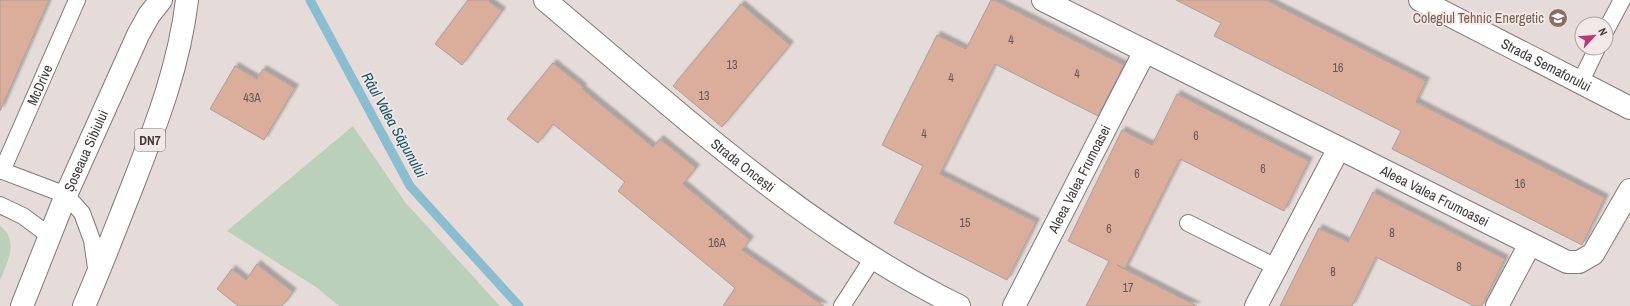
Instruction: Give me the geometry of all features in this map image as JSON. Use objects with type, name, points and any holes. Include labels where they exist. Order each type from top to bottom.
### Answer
[{"type":"street","name":"Șoseaua Sibiului","points":[[22,306],[66,195],[138,36],[149,15],[161,0]]},
{"type":"street","name":"DN7","points":[[84,306],[98,275],[159,118],[177,60],[187,0]]},
{"type":"street","name":"Strada Oncești","points":[[545,0],[719,146],[791,201],[873,258],[915,285],[959,306]]},
{"type":"street","name":"Aleea Valea Frumoasei","points":[[1044,0],[1567,262],[1579,262],[1594,254],[1630,190]]},
{"type":"street","name":"Strada Semaforului","points":[[1420,0],[1630,108]]},
{"type":"street","name":"Aleea Valea Frumoasei","points":[[1014,306],[1146,51]]},
{"type":"street","points":[[1256,306],[1339,148]]},
{"type":"street","points":[[1497,306],[1530,244]]},
{"type":"lane","name":"McDrive","points":[[1,170],[77,0]]},
{"type":"lane","points":[[1613,16],[1622,0]]},
{"type":"lane","points":[[1580,82],[1592,56]]},
{"type":"lane","points":[[1,170],[66,195],[82,213],[92,240],[98,275]]},
{"type":"lane","points":[[0,205],[23,216],[50,236]]},
{"type":"lane","points":[[1188,223],[1276,267]]},
{"type":"lane","points":[[842,306],[873,258]]},
{"type":"green space","points":[[353,126],[405,202],[500,306],[339,306],[316,287],[227,231]]},
{"type":"green space","points":[[0,226],[6,232],[11,245],[8,259],[0,280]]},
{"type":"building","points":[[0,0],[49,0],[0,111]]},
{"type":"building","points":[[468,0],[487,0],[502,11],[462,65],[435,44]]},
{"type":"building","points":[[991,0],[994,0],[1124,65],[1098,116],[995,64],[940,174],[1036,222],[1007,280],[894,223],[923,166],[882,145],[937,35],[966,49]]},
{"type":"building","points":[[1176,0],[1266,0],[1426,81],[1416,102],[1605,198],[1582,245],[1392,149],[1401,131],[1214,36],[1221,23]]},
{"type":"building","points":[[741,4],[790,45],[722,127],[673,86]]},
{"type":"building","points":[[553,63],[583,87],[582,89],[653,147],[660,139],[696,168],[683,184],[750,240],[742,250],[824,306],[723,306],[735,288],[618,191],[625,182],[553,124],[538,143],[507,119]]},
{"type":"building","points":[[235,66],[257,79],[263,69],[295,88],[264,140],[210,109]]},
{"type":"building","points":[[1177,94],[1309,161],[1284,211],[1180,159],[1125,269],[1117,265],[1197,306],[1086,306],[1109,261],[1068,241],[1122,130],[1152,145]]},
{"type":"building","points":[[1373,192],[1505,259],[1482,306],[1474,306],[1376,257],[1352,306],[1280,306],[1319,228],[1348,242]]},
{"type":"building","points":[[257,264],[293,292],[282,306],[238,306],[217,289],[232,269],[246,280]]},
{"type":"waterway","name":"Râul Valea Săpunului","points":[[310,0],[410,186],[519,306]]},
{"type":"place","name":"Colegiul Tehnic Energetic","points":[[1558,18]]}]
